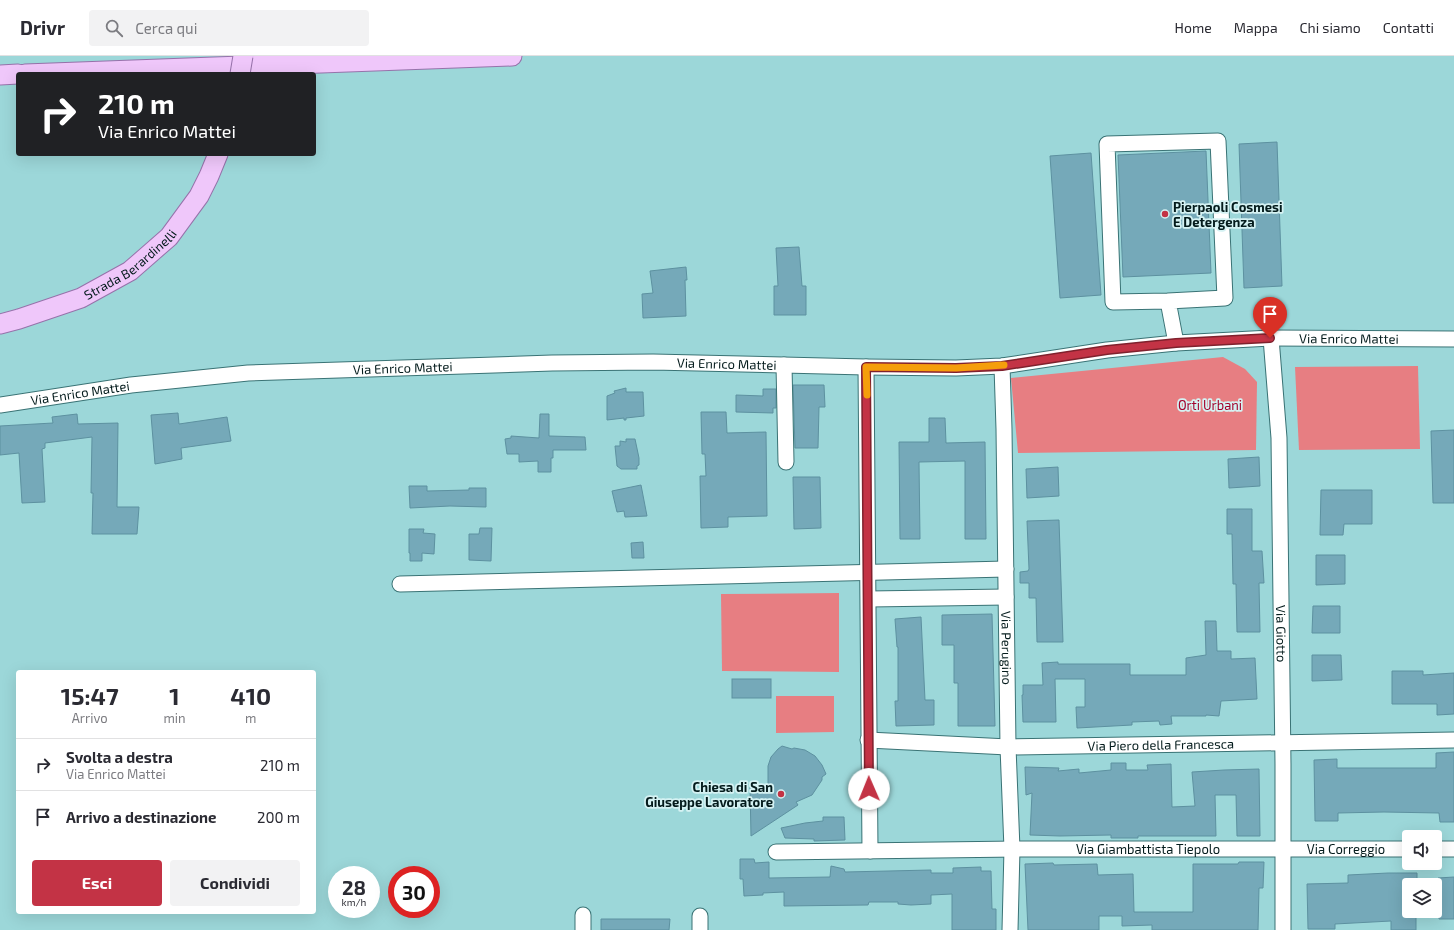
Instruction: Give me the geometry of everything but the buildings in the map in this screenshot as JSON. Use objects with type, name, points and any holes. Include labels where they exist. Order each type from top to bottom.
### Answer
[{"type":"main road","points":[[240,72],[243,56]]},
{"type":"main road","points":[[79,72],[512,56]]},
{"type":"main road","points":[[0,75],[16,74]]},
{"type":"main road","name":"Strada Berardinelli","points":[[0,324],[81,298],[130,271],[169,237],[199,196],[217,156]]},
{"type":"street","points":[[1218,141],[1225,298],[1168,301],[1113,302],[1107,144],[1218,141]]},
{"type":"street","points":[[1168,301],[1176,343]]},
{"type":"street","name":"Via Enrico Mattei","points":[[0,405],[131,385],[248,373],[552,363],[653,362],[956,368],[1002,366],[1107,350],[1176,343],[1270,338],[1454,339]]},
{"type":"street","name":"Via Giotto","points":[[1270,338],[1279,438],[1284,848],[1283,930]]},
{"type":"street","points":[[784,365],[786,462]]},
{"type":"street","name":"Via Perugino","points":[[1002,366],[1008,747],[1012,849],[1010,930]]},
{"type":"street","points":[[866,367],[869,572],[868,740],[870,851]]},
{"type":"street","points":[[400,584],[1006,569]]},
{"type":"street","points":[[869,599],[1006,597]]},
{"type":"street","name":"Via Piero della Francesca","points":[[868,740],[1008,747],[1454,740]]},
{"type":"street","name":"Via Giambattista Tiepolo","points":[[776,852],[1284,848]]},
{"type":"street","name":"Via Correggio","points":[[1284,848],[1402,849]]},
{"type":"street","points":[[1442,849],[1454,850]]},
{"type":"street","points":[[583,915],[583,930]]},
{"type":"green space","name":"Orti Urbani","points":[[1223,357],[1245,369],[1257,382],[1256,450],[1018,453],[1011,378]]},
{"type":"green space","points":[[1418,366],[1420,449],[1299,450],[1295,367]]},
{"type":"green space","points":[[839,593],[839,672],[722,671],[721,594]]},
{"type":"green space","points":[[776,696],[834,696],[834,732],[776,733]]},
{"type":"slow traffic","points":[[867,395],[866,367],[956,368],[1004,365]]},
{"type":"place","name":"Pierpaoli Cosmesi E Detergenza","points":[[1165,214]]},
{"type":"place","name":"Chiesa di San Giuseppe Lavoratore","points":[[781,794]]},
{"type":"route","points":[[869,789],[869,599],[866,367],[956,368],[1002,366],[1107,350],[1176,343],[1270,338]]}]
